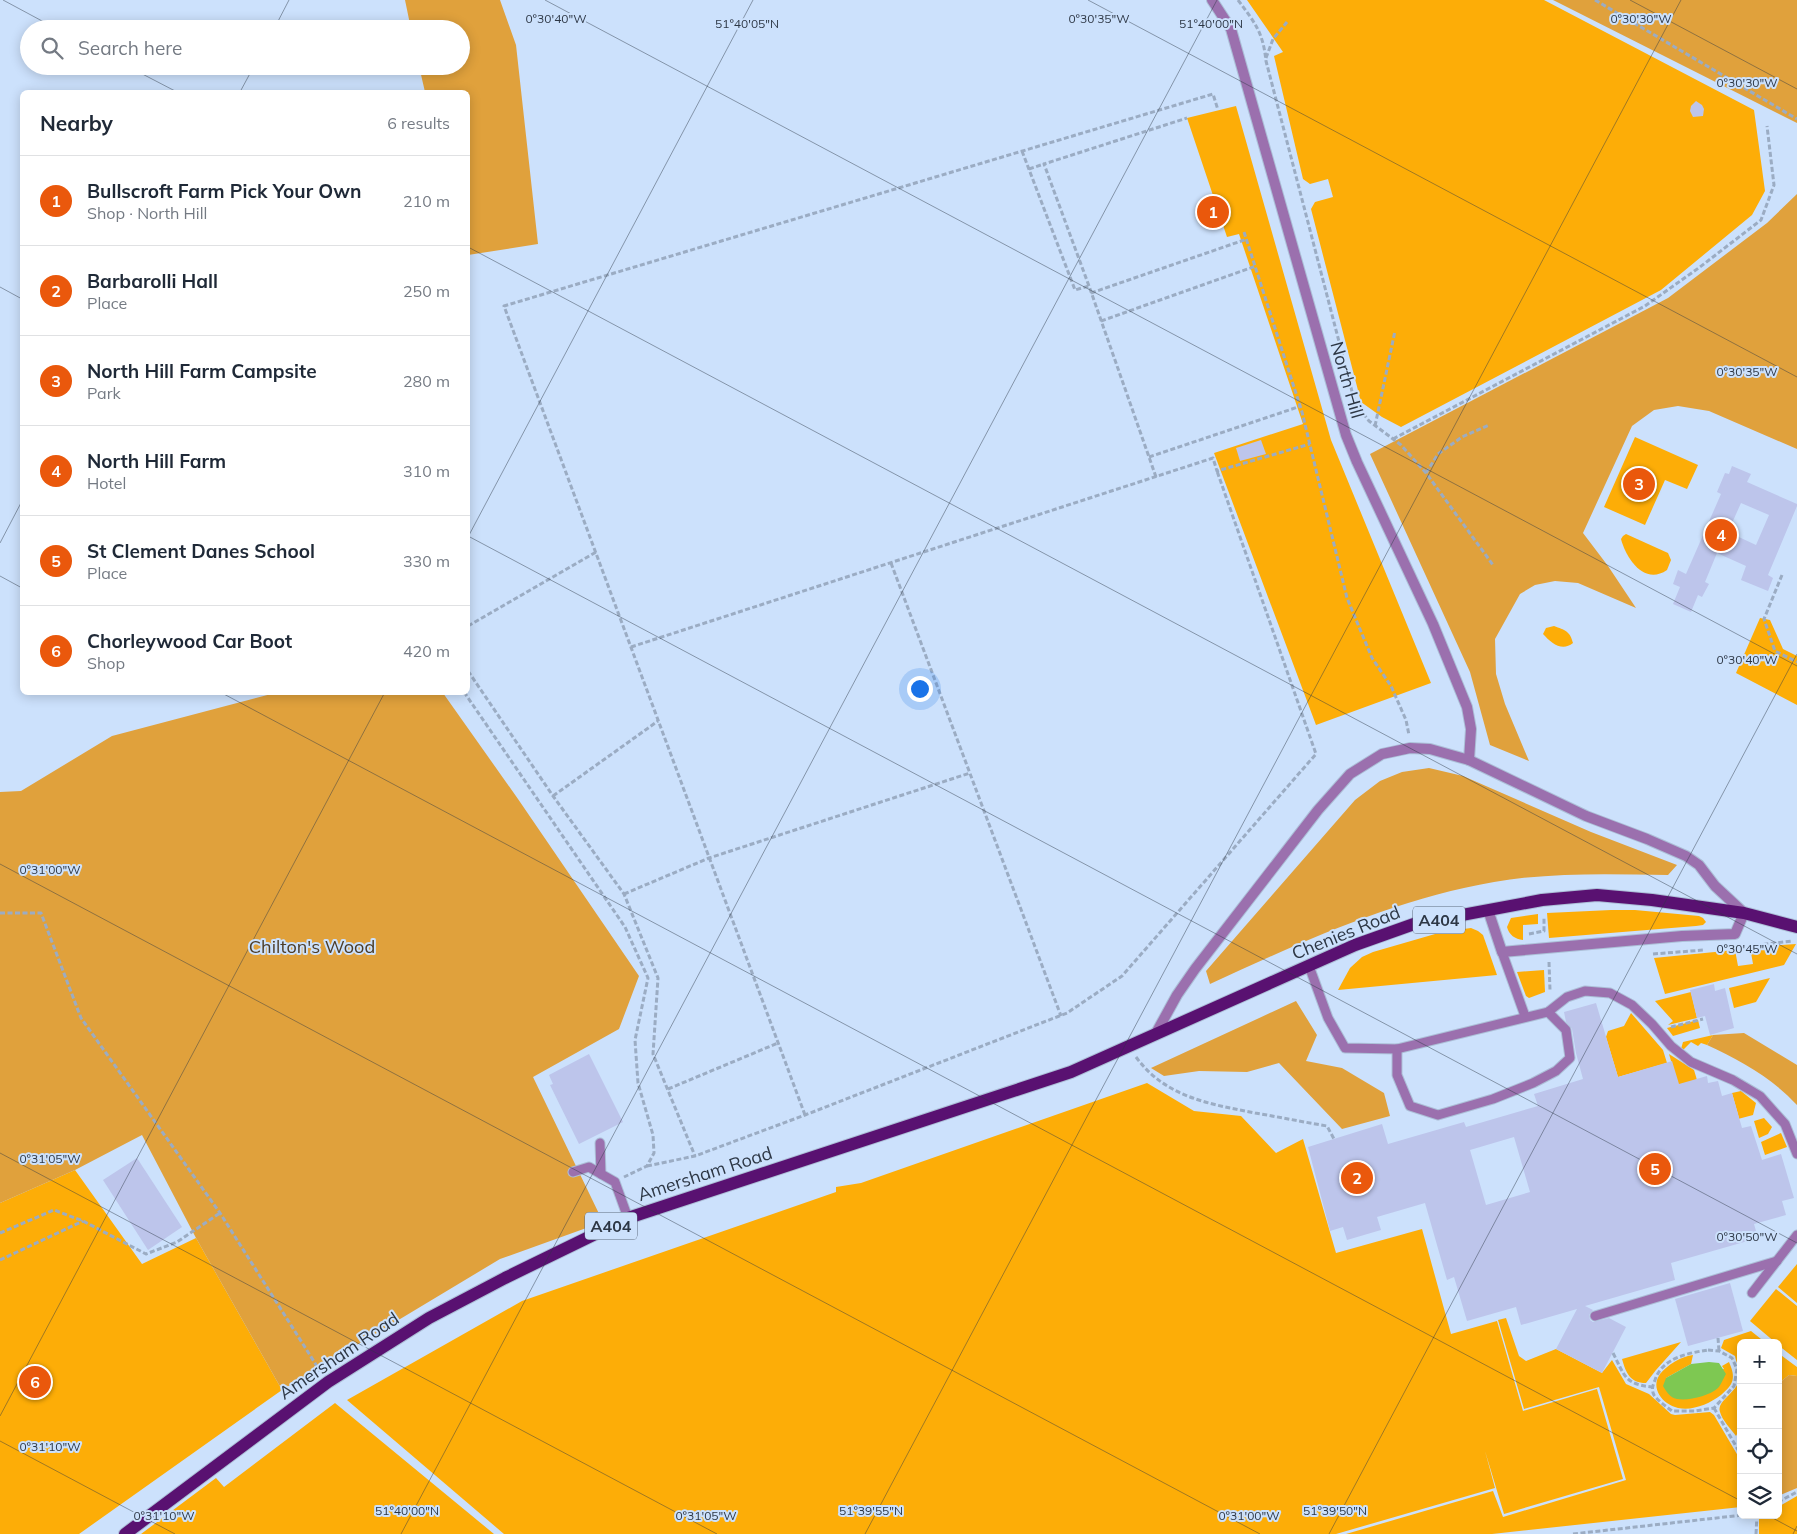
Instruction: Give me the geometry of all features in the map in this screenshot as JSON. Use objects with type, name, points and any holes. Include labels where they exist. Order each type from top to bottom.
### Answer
[{"type":"main road","name":"Chenies Road","points":[[1155,1035],[1356,944],[1414,924],[1542,900],[1597,895],[1652,900],[1744,913],[1797,927]]},
{"type":"main road","name":"Amersham Road","points":[[125,1534],[328,1382],[429,1318],[505,1278],[628,1218],[1071,1072],[1155,1035]]},
{"type":"street","name":"North Hill","points":[[1212,0],[1232,29],[1346,435],[1433,624],[1467,707],[1471,729],[1469,760]]},
{"type":"street","points":[[1155,1035],[1177,994],[1318,810],[1350,774],[1382,754],[1410,748],[1430,749],[1469,760],[1586,816],[1686,856],[1699,865],[1715,886],[1744,913],[1735,934],[1682,936],[1502,952],[1488,910]]},
{"type":"lane","points":[[1502,952],[1525,1016]]},
{"type":"lane","points":[[1309,966],[1328,1018],[1345,1048],[1397,1049],[1474,1031],[1525,1016],[1548,1012],[1567,997],[1585,991],[1610,992],[1632,1005],[1671,1046],[1691,1062],[1733,1080],[1760,1096],[1785,1124],[1797,1154]]},
{"type":"lane","points":[[1397,1049],[1397,1075],[1410,1106],[1438,1114],[1493,1099],[1556,1072],[1570,1058],[1566,1030],[1548,1012]]},
{"type":"lane","points":[[600,1143],[601,1174]]},
{"type":"lane","points":[[572,1172],[588,1167],[614,1182],[628,1218]]},
{"type":"lane","points":[[1752,1293],[1797,1235]]},
{"type":"lane","points":[[1595,1316],[1777,1261]]},
{"type":"path","points":[[1238,0],[1256,24],[1264,42],[1266,61],[1342,358],[1356,403],[1369,421],[1400,445],[1426,473],[1493,565]]},
{"type":"path","points":[[1595,0],[1797,119]]},
{"type":"path","points":[[1266,61],[1268,48],[1287,22]]},
{"type":"path","points":[[805,1115],[504,306],[1213,94],[1218,110]]},
{"type":"path","points":[[1029,169],[1188,118]]},
{"type":"path","points":[[1393,439],[1645,306],[1700,268],[1761,220],[1774,184],[1767,126]]},
{"type":"path","points":[[1022,151],[1075,290],[1089,286]]},
{"type":"path","points":[[1044,164],[1092,293],[1156,477]]},
{"type":"path","points":[[1244,232],[1301,406],[1348,598],[1372,658],[1391,686],[1406,720],[1410,748]]},
{"type":"path","points":[[1092,293],[1247,239]]},
{"type":"path","points":[[1101,321],[1256,266]]},
{"type":"path","points":[[1375,426],[1395,331]]},
{"type":"path","points":[[1149,457],[1301,406]]},
{"type":"path","points":[[1426,473],[1438,454],[1462,437],[1489,425]]},
{"type":"path","points":[[1217,471],[1310,444]]},
{"type":"path","points":[[614,1182],[647,1166],[695,1156],[1062,1016],[1122,976],[1316,754],[1213,458],[631,647]]},
{"type":"path","points":[[470,625],[596,552]]},
{"type":"path","points":[[891,563],[1062,1016]]},
{"type":"path","points":[[1782,575],[1764,619],[1775,651],[1797,662]]},
{"type":"path","points":[[470,674],[553,796],[624,894],[658,978],[653,1054],[695,1156]]},
{"type":"path","points":[[466,695],[625,927],[648,978],[635,1040],[638,1084],[653,1135],[654,1153],[647,1166]]},
{"type":"path","points":[[553,796],[658,721]]},
{"type":"path","points":[[624,894],[709,858],[970,773]]},
{"type":"path","points":[[0,913],[41,913],[81,1018],[220,1213],[328,1382]]},
{"type":"path","points":[[1529,934],[1544,931],[1544,917]]},
{"type":"path","points":[[1549,962],[1550,990]]},
{"type":"path","points":[[1658,1031],[1703,1019]]},
{"type":"path","points":[[668,1089],[778,1043]]},
{"type":"path","points":[[1128,1047],[1146,1070],[1166,1086],[1201,1102],[1327,1126],[1334,1139]]},
{"type":"path","points":[[0,1232],[54,1210],[83,1221],[146,1254],[177,1242],[220,1213]]},
{"type":"path","points":[[0,1260],[83,1221]]},
{"type":"path","points":[[1718,1338],[1719,1351]]},
{"type":"path","points":[[1708,1350],[1719,1351],[1732,1358],[1737,1369],[1734,1386],[1714,1408],[1695,1411],[1672,1411],[1655,1396],[1652,1387],[1657,1373],[1671,1360],[1688,1353],[1708,1350]]},
{"type":"path","points":[[1613,1353],[1626,1379],[1640,1386],[1652,1387]]},
{"type":"path","points":[[1714,1408],[1737,1448]]},
{"type":"path","points":[[1782,1500],[1797,1492]]},
{"type":"path","points":[[1573,1534],[1737,1516]]},
{"type":"path","points":[[1756,1534],[1757,1519]]},
{"type":"shaded area","points":[[1247,0],[1544,0],[1754,110],[1765,191],[1752,215],[1661,290],[1401,427],[1382,417],[1361,402],[1311,209],[1315,202],[1333,197],[1328,179],[1310,184],[1303,179],[1274,56],[1283,52]]},
{"type":"shaded area","points":[[1236,106],[1331,440],[1431,683],[1316,725],[1214,453],[1303,424],[1239,234],[1227,237],[1187,118]]},
{"type":"shaded area","points":[[1635,437],[1698,465],[1687,489],[1665,480],[1645,525],[1604,507]]},
{"type":"shaded area","points":[[1626,534],[1668,553],[1671,560],[1667,570],[1651,575],[1637,568],[1623,546],[1621,539]]},
{"type":"shaded area","points":[[1760,618],[1770,620],[1783,649],[1797,656],[1797,705],[1736,673]]},
{"type":"shaded area","points":[[1554,626],[1566,632],[1573,643],[1565,647],[1557,645],[1543,634],[1546,628]]},
{"type":"shaded area","points":[[1635,910],[1699,916],[1706,922],[1703,925],[1696,926],[1549,938],[1547,913]]},
{"type":"shaded area","points":[[1538,914],[1538,924],[1523,925],[1523,940],[1515,938],[1509,932],[1507,927],[1511,918]]},
{"type":"shaded area","points":[[1471,928],[1483,935],[1497,975],[1338,990],[1350,968],[1362,957],[1442,932]]},
{"type":"shaded area","points":[[1796,944],[1784,965],[1665,994],[1654,958],[1735,950],[1738,966],[1753,964],[1750,947]]},
{"type":"shaded area","points":[[1544,970],[1545,992],[1529,998],[1526,996],[1517,972]]},
{"type":"shaded area","points":[[1770,978],[1756,1002],[1734,1008],[1729,988]]},
{"type":"shaded area","points":[[1691,992],[1697,1018],[1668,1025],[1673,1021],[1655,1001]]},
{"type":"shaded area","points":[[1631,1013],[1663,1050],[1667,1063],[1618,1077],[1606,1037],[1608,1031],[1624,1026]]},
{"type":"shaded area","points":[[1698,1020],[1700,1028],[1673,1036],[1667,1028]]},
{"type":"shaded area","points":[[1713,1035],[1707,1045],[1701,1043],[1698,1046],[1691,1042],[1682,1051],[1681,1049],[1683,1042]]},
{"type":"shaded area","points":[[1669,1054],[1694,1070],[1697,1080],[1678,1085]]},
{"type":"shaded area","points":[[1147,1083],[1194,1111],[1241,1116],[1276,1153],[1303,1139],[1336,1253],[1422,1229],[1451,1334],[1497,1321],[1523,1411],[1597,1389],[1623,1479],[1504,1514],[1485,1451],[1495,1488],[1336,1534],[504,1534],[347,1400],[522,1301],[836,1192],[836,1187],[861,1183]]},
{"type":"shaded area","points":[[1741,1091],[1756,1103],[1753,1115],[1738,1119],[1732,1093]]},
{"type":"shaded area","points":[[1764,1118],[1772,1127],[1768,1134],[1759,1138],[1754,1121]]},
{"type":"shaded area","points":[[1781,1133],[1787,1147],[1765,1155],[1761,1142]]},
{"type":"shaded area","points":[[75,1170],[142,1264],[196,1238],[282,1390],[79,1534],[0,1534],[0,1203]]},
{"type":"shaded area","points":[[1797,1264],[1797,1303],[1778,1287]]},
{"type":"shaded area","points":[[1776,1289],[1797,1306],[1797,1360],[1782,1348],[1782,1339],[1771,1339],[1750,1321]]},
{"type":"shaded area","points":[[1506,1318],[1519,1356],[1526,1361],[1556,1349],[1602,1373],[1612,1360],[1626,1384],[1649,1394],[1671,1414],[1710,1412],[1714,1415],[1737,1454],[1737,1507],[1492,1534],[1346,1534],[1493,1491],[1503,1517],[1626,1480],[1599,1387],[1524,1409],[1498,1320]]},
{"type":"shaded area","points":[[1751,1331],[1761,1339],[1737,1339],[1737,1363],[1735,1356],[1721,1348],[1724,1340]]},
{"type":"shaded area","points":[[1681,1342],[1646,1383],[1632,1379],[1627,1373],[1622,1359]]},
{"type":"shaded area","points":[[1693,1355],[1691,1364],[1666,1378],[1724,1369],[1722,1366],[1729,1362],[1733,1372],[1731,1384],[1721,1395],[1701,1406],[1684,1409],[1672,1406],[1659,1395],[1656,1385],[1657,1379],[1671,1364],[1684,1357]]},
{"type":"shaded area","points":[[1782,1356],[1797,1367],[1797,1376],[1789,1375],[1782,1381]]},
{"type":"shaded area","points":[[1719,1363],[1726,1374],[1719,1387],[1714,1391],[1693,1399],[1677,1399],[1670,1396],[1663,1386],[1666,1378],[1691,1364]]},
{"type":"shaded area","points":[[1737,1384],[1736,1436],[1723,1418],[1720,1408],[1721,1404]]},
{"type":"shaded area","points":[[335,1403],[494,1534],[141,1534],[216,1478],[224,1487]]},
{"type":"shaded area","points":[[1797,1496],[1797,1534],[1759,1534],[1759,1519],[1782,1519],[1782,1505]]},
{"type":"green space","points":[[405,0],[500,0],[516,45],[538,244],[470,255],[470,90],[425,90],[421,75],[470,75],[470,20],[409,20]]},
{"type":"green space","points":[[1553,0],[1797,0],[1797,123],[1561,4]]},
{"type":"green space","points":[[1797,194],[1797,449],[1709,411],[1678,406],[1654,410],[1632,426],[1583,533],[1636,608],[1578,583],[1555,581],[1535,585],[1520,594],[1495,639],[1496,674],[1505,704],[1529,761],[1490,745],[1470,672],[1370,454],[1668,298],[1767,223]]},
{"type":"green space","name":"Chilton's Wood","points":[[267,695],[444,695],[639,976],[619,1029],[533,1077],[603,1222],[500,1259],[282,1390],[196,1238],[142,1135],[75,1170],[0,1203],[0,792],[21,791],[112,736]]},
{"type":"green space","points":[[1429,768],[1463,776],[1591,832],[1677,865],[1668,875],[1581,874],[1516,879],[1494,882],[1421,899],[1314,938],[1210,984],[1206,971],[1355,800],[1380,781],[1402,772]]},
{"type":"green space","points":[[1296,1001],[1317,1035],[1306,1061],[1342,1068],[1384,1093],[1390,1116],[1342,1129],[1279,1063],[1247,1072],[1199,1071],[1164,1076],[1151,1068]]},
{"type":"green space","points":[[1744,1033],[1797,1065],[1797,1105],[1777,1086],[1755,1070],[1707,1045],[1713,1035]]},
{"type":"green space","points":[[1789,1375],[1797,1376],[1797,1488],[1782,1494],[1782,1384],[1782,1381]]},
{"type":"building","points":[[1696,101],[1704,109],[1703,116],[1693,117],[1690,111],[1691,106]]},
{"type":"building","points":[[1261,440],[1266,454],[1240,461],[1236,448]]},
{"type":"building","points":[[1732,466],[1751,474],[1747,482],[1797,504],[1797,506],[1768,575],[1773,578],[1768,591],[1741,580],[1746,566],[1717,553],[1705,582],[1709,584],[1702,597],[1698,595],[1691,612],[1673,604],[1680,587],[1673,584],[1678,570],[1686,574],[1721,494],[1717,492],[1725,473],[1729,474]],"holes":[[[1741,503],[1769,515],[1756,545],[1728,532]]]},
{"type":"building","points":[[1714,984],[1715,991],[1725,988],[1734,1028],[1710,1035],[1705,1016],[1697,1018],[1690,990]]},
{"type":"building","points":[[1596,1003],[1618,1077],[1672,1061],[1679,1084],[1707,1076],[1708,1083],[1718,1081],[1722,1096],[1732,1093],[1742,1128],[1751,1126],[1762,1160],[1781,1154],[1794,1198],[1782,1201],[1786,1215],[1754,1224],[1758,1238],[1671,1263],[1675,1280],[1585,1306],[1593,1310],[1589,1315],[1590,1320],[1593,1322],[1609,1318],[1626,1327],[1602,1373],[1556,1349],[1577,1309],[1521,1325],[1516,1307],[1467,1321],[1454,1277],[1447,1280],[1425,1203],[1377,1217],[1381,1230],[1347,1240],[1343,1227],[1330,1231],[1308,1147],[1382,1124],[1388,1144],[1464,1122],[1466,1127],[1538,1106],[1534,1094],[1583,1079],[1572,1029],[1566,1022],[1564,1012]],"holes":[[[1514,1137],[1530,1192],[1486,1205],[1470,1150]]]},
{"type":"building","points":[[589,1054],[623,1122],[579,1144],[550,1085],[553,1084],[549,1075]]},
{"type":"building","points":[[137,1158],[182,1227],[148,1250],[103,1180]]},
{"type":"building","points":[[1730,1283],[1743,1331],[1688,1346],[1675,1299]]},
{"type":"place","name":"Bullscroft Farm Pick Your Own","points":[[1213,212]]},
{"type":"place","name":"North Hill Farm Campsite","points":[[1639,484]]},
{"type":"place","name":"North Hill Farm","points":[[1721,535]]},
{"type":"place","name":"St Clement Danes School","points":[[1655,1169]]},
{"type":"place","name":"Barbarolli Hall","points":[[1357,1178]]},
{"type":"place","name":"Chorleywood Car Boot","points":[[35,1382]]}]
